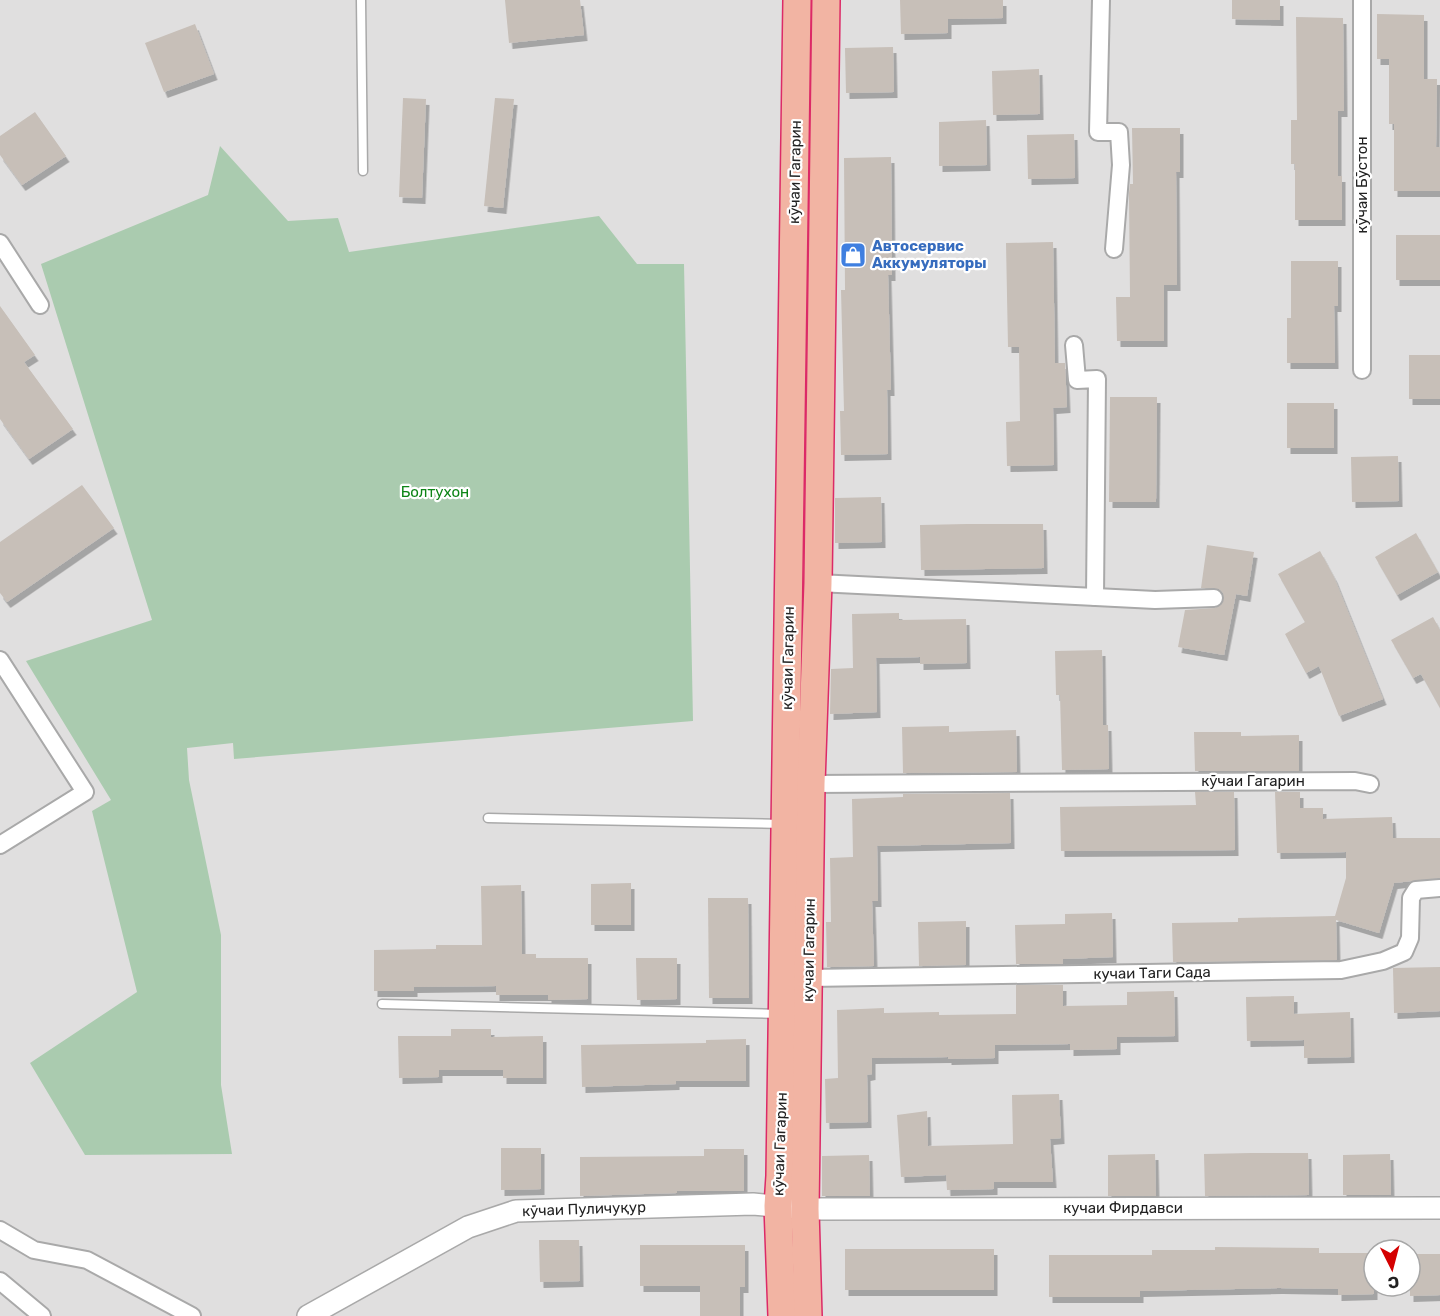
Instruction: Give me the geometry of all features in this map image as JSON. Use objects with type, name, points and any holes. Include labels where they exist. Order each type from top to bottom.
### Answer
[{"type":"highway","name":"кӯчаи Гагарин","points":[[782,1316],[778,1206],[786,824],[797,0]]},
{"type":"highway","name":"кӯчаи Гагарин","points":[[818,583],[826,0]]},
{"type":"highway","name":"кучаи Гагарин","points":[[808,1316],[805,1209],[811,784],[818,583]]},
{"type":"street","points":[[1101,0],[1098,132],[1119,132],[1121,165],[1114,249]]},
{"type":"street","name":"кӯчаи Бӯстон","points":[[1362,0],[1362,370]]},
{"type":"street","points":[[0,243],[40,305]]},
{"type":"street","points":[[1074,345],[1077,380],[1097,379],[1095,597]]},
{"type":"street","points":[[818,583],[1155,600],[1214,598]]},
{"type":"street","points":[[0,660],[86,792],[0,845]]},
{"type":"street","name":"кӯчаи Гагарин","points":[[811,784],[1355,781],[1370,784]]},
{"type":"street","name":"кучаи Таги Сада","points":[[809,978],[1341,970],[1383,961],[1404,952],[1410,938],[1411,898],[1416,890],[1440,888]]},
{"type":"street","name":"кӯчаи Пуличуқур","points":[[308,1316],[468,1227],[516,1211],[753,1204],[805,1209]]},
{"type":"street","name":"кучаи Фирдавси","points":[[805,1209],[1440,1208]]},
{"type":"street","points":[[0,1230],[34,1250],[87,1260],[192,1316]]},
{"type":"street","points":[[0,1281],[42,1316]]},
{"type":"lane","points":[[361,0],[363,171]]},
{"type":"lane","points":[[488,818],[786,824]]},
{"type":"lane","points":[[382,1004],[783,1014]]},
{"type":"shaded area","points":[[0,0],[1440,0],[1440,1316],[0,1316]]},
{"type":"green space","name":"Болтухон","points":[[220,146],[288,221],[338,218],[349,252],[599,216],[637,264],[684,264],[693,721],[234,759],[233,743],[187,748],[189,780],[221,935],[221,1085],[232,1154],[85,1155],[30,1063],[137,992],[92,811],[111,800],[26,661],[152,620],[41,264],[208,195]]},
{"type":"building","points":[[505,0],[580,0],[584,35],[509,43]]},
{"type":"building","points":[[900,0],[1003,0],[1003,18],[948,19],[948,33],[901,34]]},
{"type":"building","points":[[1232,0],[1280,0],[1280,20],[1232,19]]},
{"type":"building","points":[[1377,14],[1424,15],[1424,79],[1437,79],[1436,147],[1440,147],[1440,191],[1394,191],[1394,124],[1389,124],[1389,59],[1377,59]]},
{"type":"building","points":[[1296,17],[1343,18],[1344,111],[1338,111],[1338,176],[1342,176],[1342,220],[1295,220],[1295,164],[1291,164],[1291,120],[1297,120]]},
{"type":"building","points":[[195,24],[214,74],[164,92],[145,43]]},
{"type":"building","points":[[893,47],[894,92],[846,93],[845,48]]},
{"type":"building","points":[[1039,69],[1040,114],[993,115],[992,71]]},
{"type":"building","points":[[403,98],[426,99],[422,198],[399,197]]},
{"type":"building","points":[[495,98],[514,99],[503,208],[484,206]]},
{"type":"building","points":[[35,112],[66,156],[22,185],[0,155],[0,136]]},
{"type":"building","points":[[986,120],[987,165],[939,166],[939,122]]},
{"type":"building","points":[[1132,128],[1180,128],[1180,172],[1176,172],[1177,285],[1164,285],[1164,341],[1117,341],[1116,297],[1130,297],[1129,193],[1130,184],[1133,184]]},
{"type":"building","points":[[1074,134],[1075,178],[1028,179],[1027,135]]},
{"type":"building","points":[[891,157],[892,275],[888,275],[891,390],[887,390],[888,454],[841,455],[840,411],[844,411],[841,290],[845,290],[844,158]]},
{"type":"building","points":[[1396,235],[1440,235],[1440,280],[1396,280]]},
{"type":"building","points":[[1053,242],[1055,363],[1065,363],[1067,407],[1053,408],[1054,465],[1007,466],[1006,422],[1020,421],[1019,347],[1008,347],[1006,243]]},
{"type":"building","points":[[1291,261],[1338,261],[1338,306],[1334,306],[1335,363],[1287,363],[1287,318],[1291,318]]},
{"type":"building","points":[[0,306],[35,355],[24,362],[73,429],[29,459],[0,419]]},
{"type":"building","points":[[1409,355],[1440,355],[1440,399],[1409,399]]},
{"type":"building","points":[[1110,397],[1157,397],[1156,502],[1109,502]]},
{"type":"building","points":[[1287,403],[1334,403],[1334,448],[1287,448]]},
{"type":"building","points":[[1398,456],[1399,501],[1352,502],[1351,457]]},
{"type":"building","points":[[82,485],[114,528],[7,602],[0,593],[0,542]]},
{"type":"building","points":[[881,497],[882,542],[835,543],[835,498]]},
{"type":"building","points":[[1043,524],[1044,568],[921,570],[920,525]]},
{"type":"building","points":[[1416,533],[1438,572],[1397,595],[1375,557]]},
{"type":"building","points":[[1207,545],[1254,552],[1247,596],[1236,594],[1224,655],[1178,647],[1185,610],[1215,608],[1223,602],[1223,593],[1219,589],[1201,588]]},
{"type":"building","points":[[1320,551],[1334,577],[1383,699],[1339,716],[1319,666],[1306,673],[1285,634],[1305,622],[1278,574]]},
{"type":"building","points":[[899,613],[899,620],[966,619],[967,663],[920,664],[920,657],[876,658],[877,712],[830,714],[831,669],[853,668],[852,614]]},
{"type":"building","points":[[1433,617],[1440,630],[1440,708],[1421,674],[1413,678],[1391,640]]},
{"type":"building","points":[[1102,650],[1103,725],[1108,725],[1109,769],[1062,770],[1060,695],[1056,695],[1055,651]]},
{"type":"building","points":[[949,726],[949,732],[1016,730],[1017,772],[903,773],[902,727]]},
{"type":"building","points":[[1194,732],[1241,732],[1241,736],[1299,735],[1299,771],[1195,771]]},
{"type":"building","points":[[1195,792],[1234,792],[1235,850],[1061,851],[1060,807],[1196,805]]},
{"type":"building","points":[[1275,792],[1300,792],[1300,808],[1323,808],[1323,819],[1392,817],[1393,838],[1440,838],[1440,878],[1394,883],[1379,933],[1336,920],[1337,960],[1173,962],[1172,923],[1238,922],[1238,918],[1335,916],[1346,878],[1346,852],[1277,853]]},
{"type":"building","points":[[1010,793],[1011,843],[877,846],[878,901],[872,901],[874,966],[827,967],[826,922],[831,922],[830,858],[853,857],[852,799],[903,797],[903,794]]},
{"type":"building","points":[[631,883],[631,925],[591,925],[591,884]]},
{"type":"building","points":[[521,885],[522,954],[536,954],[536,958],[588,958],[588,999],[548,1000],[548,995],[496,995],[496,986],[414,987],[414,991],[374,991],[374,950],[436,949],[436,945],[482,945],[481,886]]},
{"type":"building","points":[[708,898],[748,898],[749,998],[709,998]]},
{"type":"building","points":[[1112,913],[1113,957],[1063,959],[1063,964],[1016,964],[1015,925],[1065,924],[1065,914]]},
{"type":"building","points":[[966,921],[966,965],[919,966],[918,922]]},
{"type":"building","points":[[636,958],[677,958],[677,999],[637,1000]]},
{"type":"building","points":[[1440,967],[1440,1011],[1394,1013],[1393,968]]},
{"type":"building","points":[[1016,985],[1063,985],[1063,1006],[1127,1005],[1127,992],[1174,991],[1175,1036],[1117,1037],[1117,1049],[1070,1050],[1070,1044],[995,1045],[995,1058],[872,1058],[872,1074],[867,1075],[868,1122],[826,1123],[825,1079],[838,1078],[837,1010],[884,1008],[884,1013],[1016,1014]]},
{"type":"building","points":[[1294,996],[1294,1014],[1350,1012],[1351,1057],[1304,1058],[1304,1040],[1247,1041],[1246,997]]},
{"type":"building","points":[[451,1029],[491,1029],[491,1037],[543,1036],[543,1078],[503,1078],[503,1070],[439,1070],[439,1077],[399,1078],[398,1036],[451,1036]]},
{"type":"building","points":[[746,1039],[746,1081],[676,1081],[676,1084],[582,1087],[581,1045],[706,1043],[706,1040]]},
{"type":"building","points":[[1059,1094],[1061,1138],[1050,1139],[1053,1182],[994,1182],[994,1189],[947,1190],[946,1175],[901,1177],[897,1115],[927,1111],[928,1146],[1013,1144],[1012,1095]]},
{"type":"building","points":[[501,1148],[541,1148],[541,1189],[501,1190]]},
{"type":"building","points":[[704,1149],[744,1149],[744,1191],[677,1191],[677,1193],[580,1196],[580,1157],[704,1156]]},
{"type":"building","points":[[1308,1153],[1309,1195],[1205,1196],[1204,1154]]},
{"type":"building","points":[[1155,1154],[1156,1196],[1108,1196],[1108,1155]]},
{"type":"building","points":[[1390,1154],[1391,1195],[1343,1195],[1343,1155]]},
{"type":"building","points":[[869,1155],[870,1196],[822,1196],[822,1156]]},
{"type":"building","points":[[539,1240],[579,1240],[580,1281],[540,1282]]},
{"type":"building","points":[[640,1245],[745,1245],[745,1287],[740,1287],[740,1316],[700,1316],[700,1286],[640,1286]]},
{"type":"building","points":[[1215,1247],[1319,1248],[1319,1253],[1362,1253],[1362,1294],[1338,1295],[1338,1289],[1279,1288],[1140,1291],[1140,1297],[1049,1297],[1049,1255],[1152,1255],[1152,1250],[1215,1250]]},
{"type":"building","points":[[845,1249],[994,1249],[994,1290],[845,1290]]},
{"type":"building","points":[[1422,1254],[1440,1254],[1440,1295],[1422,1296]]},
{"type":"place","name":"Автосервис Аккумуляторы","points":[[853,255]]}]
